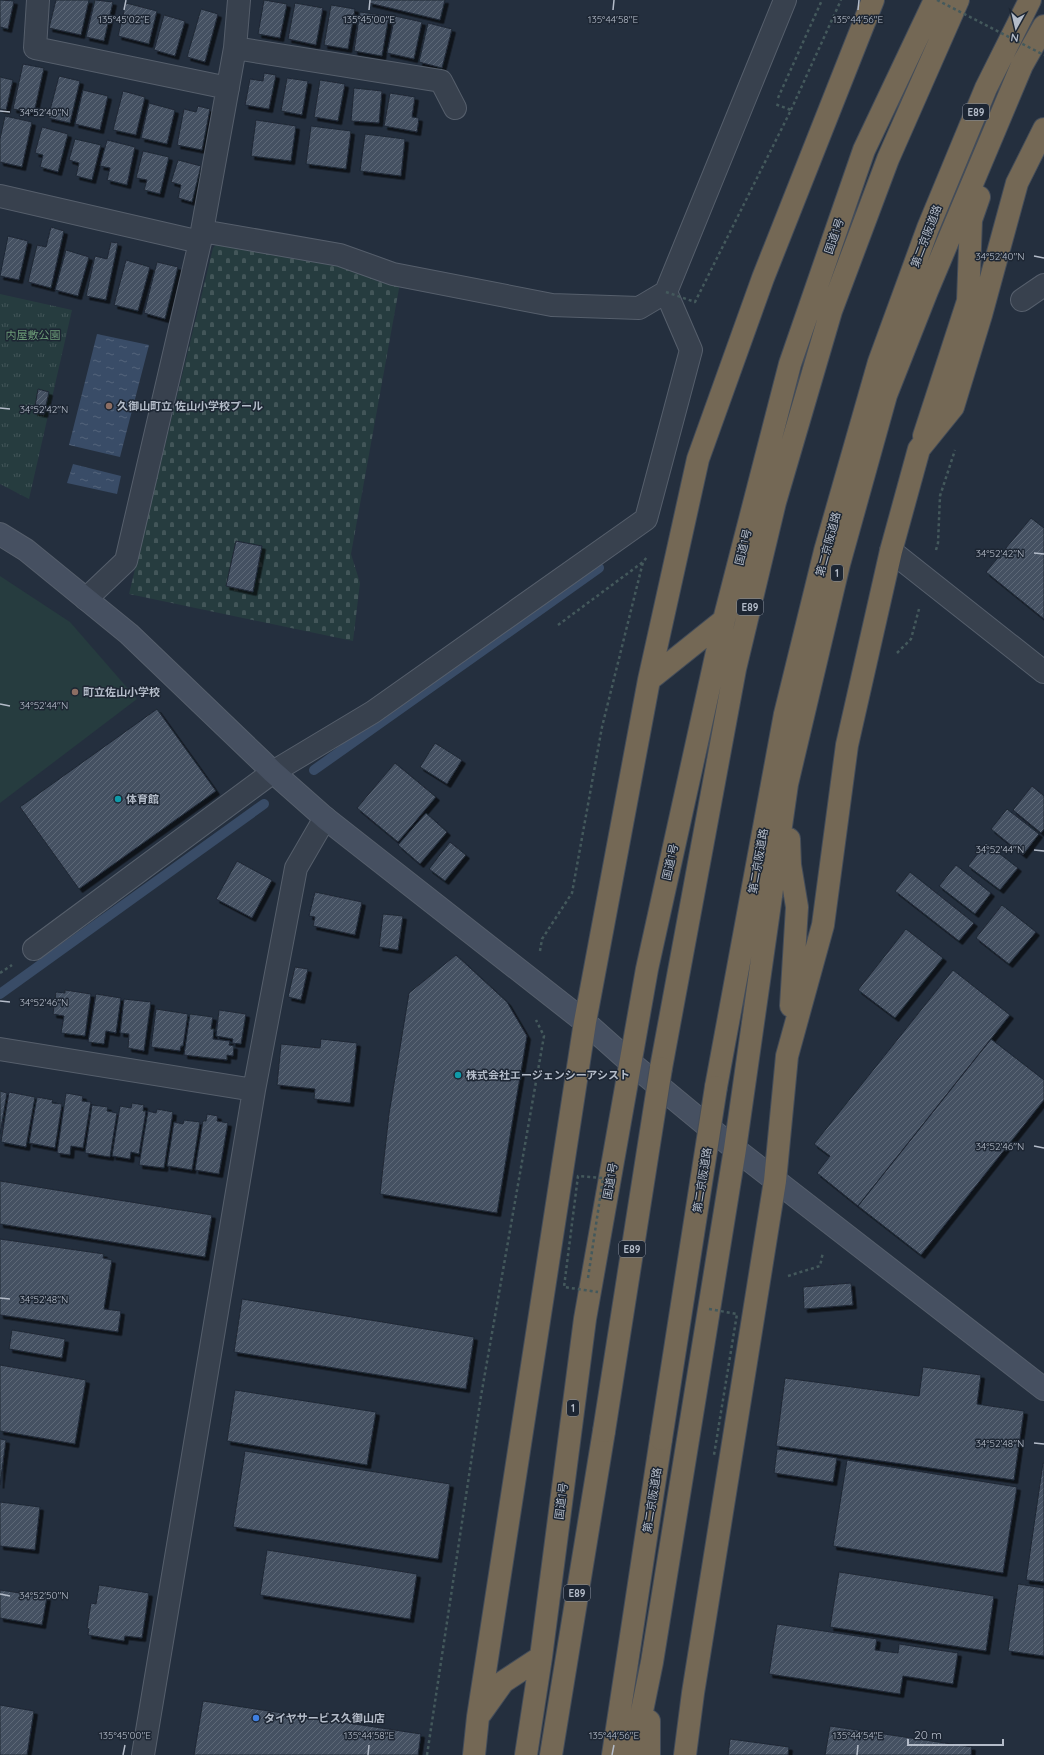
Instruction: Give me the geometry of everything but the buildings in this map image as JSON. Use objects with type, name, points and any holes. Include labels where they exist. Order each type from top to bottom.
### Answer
[{"type":"highway","points":[[474,1755],[478,1717],[585,1022],[649,680],[698,459],[763,278],[873,0]]},
{"type":"highway","name":"国道1号","points":[[526,1755],[541,1657],[585,1319],[647,969],[724,620],[793,356],[864,150],[936,0]]},
{"type":"highway","name":"E89","points":[[551,1755],[661,1068],[735,669],[775,502],[832,311],[888,159],[958,0]]},
{"type":"highway","name":"第二京阪道路","points":[[613,1755],[716,1087],[784,714],[826,551],[879,362],[931,220],[986,88],[1030,0]]},
{"type":"highway","name":"1","points":[[633,1755],[652,1662],[735,1150],[786,784],[838,564],[886,395],[927,291],[1022,65],[1044,26]]},
{"type":"highway","points":[[788,1056],[823,925],[847,745],[890,551],[920,449],[968,301],[971,220],[1022,65]]},
{"type":"highway","points":[[920,449],[953,407],[981,315],[1017,183],[1044,129]]},
{"type":"highway","points":[[649,680],[724,620]]},
{"type":"highway","points":[[685,1755],[694,1685],[775,1181],[788,1056],[798,907],[790,865],[786,784]]},
{"type":"highway","points":[[478,1717],[503,1682],[541,1657]]},
{"type":"highway","points":[[649,1755],[652,1662]]},
{"type":"street","points":[[38,0],[35,48],[228,88]]},
{"type":"street","points":[[86,599],[126,561],[201,236],[235,48],[240,0]]},
{"type":"street","points":[[0,196],[201,236],[340,255],[393,274],[552,305],[639,308],[666,292],[785,0]]},
{"type":"street","points":[[235,48],[441,81],[455,108]]},
{"type":"street","points":[[1022,300],[1044,285]]},
{"type":"street","points":[[34,950],[273,772],[373,712],[646,519],[691,350],[666,292]]},
{"type":"street","points":[[0,534],[26,550],[129,634],[273,772],[325,818],[585,1022],[631,1063],[735,1150],[1044,1389]]},
{"type":"street","points":[[890,551],[1044,672]]},
{"type":"street","points":[[143,1755],[254,1090],[296,868],[325,818]]},
{"type":"street","points":[[0,1049],[254,1090]]},
{"type":"path","points":[[791,110],[775,104],[822,0]]},
{"type":"path","points":[[666,292],[695,302],[791,110],[841,0]]},
{"type":"path","points":[[936,0],[1044,55]]},
{"type":"path","points":[[895,655],[911,639],[938,543],[940,496],[957,445]]},
{"type":"path","points":[[558,625],[643,562],[674,567]]},
{"type":"path","points":[[784,1277],[820,1266],[830,1223]]},
{"type":"green space","points":[[219,241],[344,264],[400,283],[351,554],[360,583],[353,641],[129,594],[213,248]]},
{"type":"green space","name":"内屋敷公園","points":[[0,294],[72,310],[29,499],[0,484]]},
{"type":"green space","points":[[0,576],[70,622],[137,699],[0,803]]},
{"type":"water","points":[[97,334],[149,345],[120,457],[69,445]]},
{"type":"water","points":[[73,464],[121,476],[117,494],[67,483]]},
{"type":"waterway","points":[[314,770],[599,568]]},
{"type":"waterway","points":[[0,994],[264,804]]},
{"type":"place","name":"久御山町立 佐山小学校プール","points":[[109,406]]},
{"type":"place","name":"町立佐山小学校","points":[[75,692]]},
{"type":"place","name":"体育館","points":[[118,799]]},
{"type":"place","name":"株式会社エージェンシーアシスト","points":[[458,1075]]},
{"type":"place","name":"タイヤサービス久御山店","points":[[256,1718]]}]
